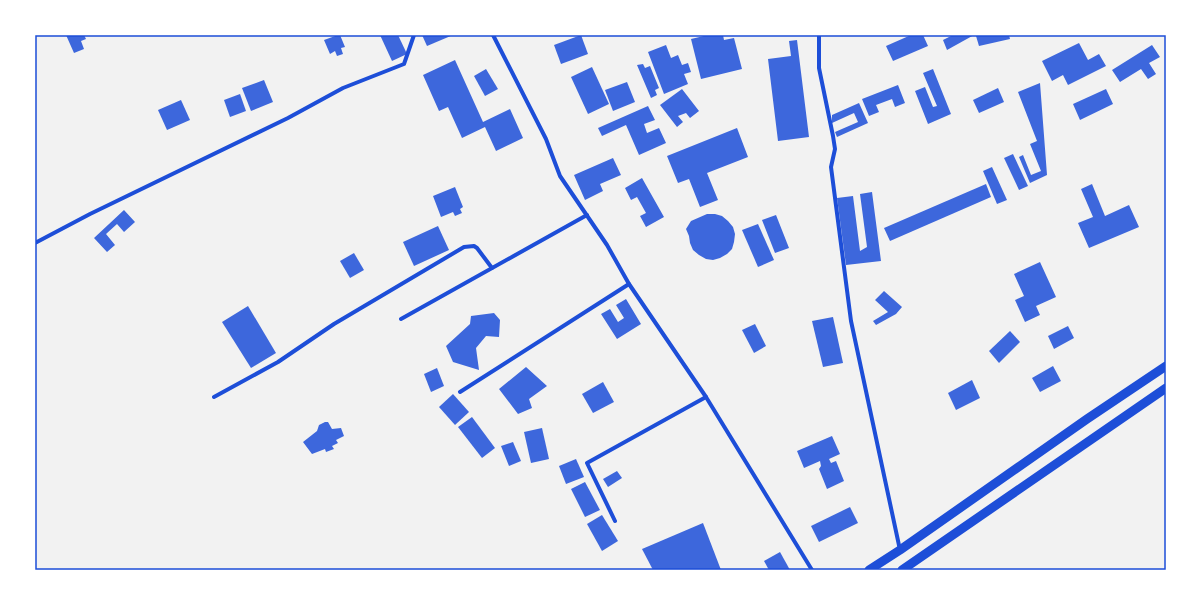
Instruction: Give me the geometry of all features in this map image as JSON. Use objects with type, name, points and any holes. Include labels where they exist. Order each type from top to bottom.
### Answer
[{"type":"highway","points":[[869,570],[1166,366]]},
{"type":"highway","points":[[902,570],[1166,388]]},
{"type":"street","points":[[35,243],[90,214],[288,118],[343,88],[404,64],[414,35]]},
{"type":"street","points":[[493,35],[546,139],[560,176],[608,245],[629,284],[706,397],[812,570]]},
{"type":"street","points":[[819,35],[819,68],[835,149],[831,167],[851,321],[900,550]]},
{"type":"street","points":[[401,319],[587,215]]},
{"type":"street","points":[[214,397],[278,362],[334,324],[464,247],[474,246],[477,248],[492,268]]},
{"type":"street","points":[[460,392],[629,284]]},
{"type":"street","points":[[615,521],[588,463],[706,397]]},
{"type":"building","points":[[66,35],[84,35],[86,39],[81,41],[84,49],[74,53]]},
{"type":"building","points":[[340,35],[345,47],[341,48],[343,54],[337,56],[335,51],[330,54],[324,40]]},
{"type":"building","points":[[380,35],[398,35],[407,54],[392,61]]},
{"type":"building","points":[[422,35],[453,35],[427,46]]},
{"type":"building","points":[[581,35],[588,54],[561,64],[554,45]]},
{"type":"building","points":[[708,35],[723,35],[724,40],[734,38],[742,69],[701,79],[691,39]]},
{"type":"building","points":[[911,35],[923,35],[928,46],[893,61],[886,46]]},
{"type":"building","points":[[953,35],[974,35],[947,50],[943,40]]},
{"type":"building","points":[[1009,35],[1010,39],[979,46],[976,36]]},
{"type":"building","points":[[797,40],[809,137],[778,141],[768,59],[791,56],[789,41]]},
{"type":"building","points":[[1079,43],[1088,60],[1099,54],[1106,66],[1068,85],[1063,75],[1052,81],[1042,61]]},
{"type":"building","points":[[666,45],[671,58],[678,55],[682,65],[688,63],[691,72],[684,74],[688,84],[664,94],[648,52]]},
{"type":"building","points":[[1152,45],[1160,57],[1149,63],[1156,74],[1148,79],[1141,69],[1120,82],[1112,70]]},
{"type":"building","points":[[455,60],[483,122],[510,109],[523,138],[496,151],[485,127],[462,138],[448,107],[439,111],[423,75]]},
{"type":"building","points":[[643,64],[645,68],[650,66],[659,88],[655,90],[657,95],[651,98],[637,65]]},
{"type":"building","points":[[592,67],[609,104],[588,114],[571,77]]},
{"type":"building","points":[[486,69],[498,89],[485,96],[474,76]]},
{"type":"building","points":[[933,69],[951,114],[928,124],[915,91],[925,87],[933,107],[937,106],[923,73]]},
{"type":"building","points":[[264,80],[273,102],[251,111],[242,88]]},
{"type":"building","points":[[627,82],[635,102],[613,111],[605,90]]},
{"type":"building","points":[[1040,83],[1047,175],[1030,183],[1019,157],[1023,155],[1031,175],[1041,171],[1030,144],[1037,141],[1018,92]]},
{"type":"building","points":[[898,85],[905,103],[895,107],[892,99],[876,105],[879,112],[869,116],[862,99]]},
{"type":"building","points":[[998,88],[1004,102],[979,113],[973,100]]},
{"type":"building","points":[[682,89],[699,111],[690,118],[686,113],[678,116],[683,122],[677,127],[660,105]]},
{"type":"building","points":[[1106,89],[1113,104],[1080,120],[1073,104]]},
{"type":"building","points":[[240,94],[246,111],[230,117],[224,100]]},
{"type":"building","points":[[181,100],[190,120],[167,130],[158,110]]},
{"type":"building","points":[[859,103],[868,123],[837,137],[835,132],[858,122],[854,113],[832,123],[832,115]]},
{"type":"building","points":[[648,106],[655,120],[644,124],[647,133],[659,128],[666,143],[639,155],[626,125],[602,136],[598,128]]},
{"type":"building","points":[[737,128],[748,157],[707,173],[718,200],[700,207],[689,179],[678,183],[667,156]]},
{"type":"building","points":[[1013,154],[1028,186],[1019,190],[1004,158]]},
{"type":"building","points":[[613,158],[621,175],[600,184],[603,191],[585,200],[574,175]]},
{"type":"building","points":[[992,167],[1007,200],[997,204],[983,171]]},
{"type":"building","points":[[642,178],[664,217],[646,227],[640,216],[646,213],[637,197],[631,200],[625,188]]},
{"type":"building","points":[[986,184],[991,197],[890,241],[884,228]]},
{"type":"building","points":[[1092,184],[1105,216],[1129,205],[1139,227],[1089,248],[1078,223],[1093,217],[1081,189]]},
{"type":"building","points":[[455,187],[463,207],[460,209],[462,213],[455,216],[453,212],[441,217],[433,196]]},
{"type":"building","points":[[872,192],[881,261],[846,265],[837,198],[853,196],[860,251],[867,247],[860,194]]},
{"type":"building","points":[[124,210],[135,222],[124,232],[117,224],[106,234],[115,245],[107,252],[94,238]]},
{"type":"building","points":[[707,214],[722,216],[733,227],[735,234],[732,249],[727,254],[713,260],[706,259],[693,250],[686,229],[691,221]]},
{"type":"building","points":[[776,215],[789,248],[775,253],[762,220]]},
{"type":"building","points":[[758,224],[774,260],[758,267],[742,230]]},
{"type":"building","points":[[438,226],[449,250],[414,266],[403,242]]},
{"type":"building","points":[[354,253],[364,270],[350,278],[340,261]]},
{"type":"building","points":[[1040,262],[1056,297],[1036,306],[1040,315],[1025,322],[1015,300],[1024,296],[1014,274]]},
{"type":"building","points":[[884,291],[902,307],[896,314],[876,325],[873,321],[888,312],[875,300]]},
{"type":"building","points":[[626,299],[641,324],[617,339],[601,314],[610,309],[618,322],[624,318],[616,305]]},
{"type":"building","points":[[248,306],[276,353],[251,368],[222,322]]},
{"type":"building","points":[[494,313],[500,320],[499,337],[486,336],[476,348],[479,370],[453,362],[446,346],[470,324],[471,316]]},
{"type":"building","points":[[833,317],[843,363],[823,367],[812,321]]},
{"type":"building","points":[[755,324],[766,346],[754,353],[742,330]]},
{"type":"building","points":[[1068,326],[1074,338],[1054,349],[1048,336]]},
{"type":"building","points":[[1010,331],[1020,342],[999,363],[989,351]]},
{"type":"building","points":[[1053,366],[1061,381],[1040,392],[1032,378]]},
{"type":"building","points":[[526,367],[547,386],[529,399],[532,408],[518,414],[499,389]]},
{"type":"building","points":[[437,368],[444,386],[431,392],[424,374]]},
{"type":"building","points":[[972,380],[980,398],[956,410],[948,393]]},
{"type":"building","points":[[603,382],[614,402],[593,413],[582,394]]},
{"type":"building","points":[[453,394],[469,412],[455,425],[439,407]]},
{"type":"building","points":[[472,417],[495,448],[482,458],[458,427]]},
{"type":"building","points":[[328,422],[332,429],[341,428],[344,436],[336,440],[338,443],[332,446],[334,449],[326,452],[325,449],[312,454],[303,442],[317,431],[319,425]]},
{"type":"building","points":[[542,428],[549,459],[531,463],[524,432]]},
{"type":"building","points":[[832,436],[840,454],[829,459],[831,463],[836,461],[844,481],[827,489],[819,469],[821,466],[820,461],[804,468],[797,451]]},
{"type":"building","points":[[513,442],[521,461],[509,466],[501,446]]},
{"type":"building","points":[[576,459],[584,477],[566,484],[559,466]]},
{"type":"building","points":[[617,471],[622,478],[608,487],[603,479]]},
{"type":"building","points":[[585,482],[600,510],[585,517],[571,489]]},
{"type":"building","points":[[850,507],[858,523],[819,542],[811,526]]},
{"type":"building","points":[[602,515],[618,541],[602,551],[587,524]]},
{"type":"building","points":[[703,523],[721,570],[653,570],[642,549]]},
{"type":"building","points":[[780,552],[790,570],[769,570],[764,561]]}]
